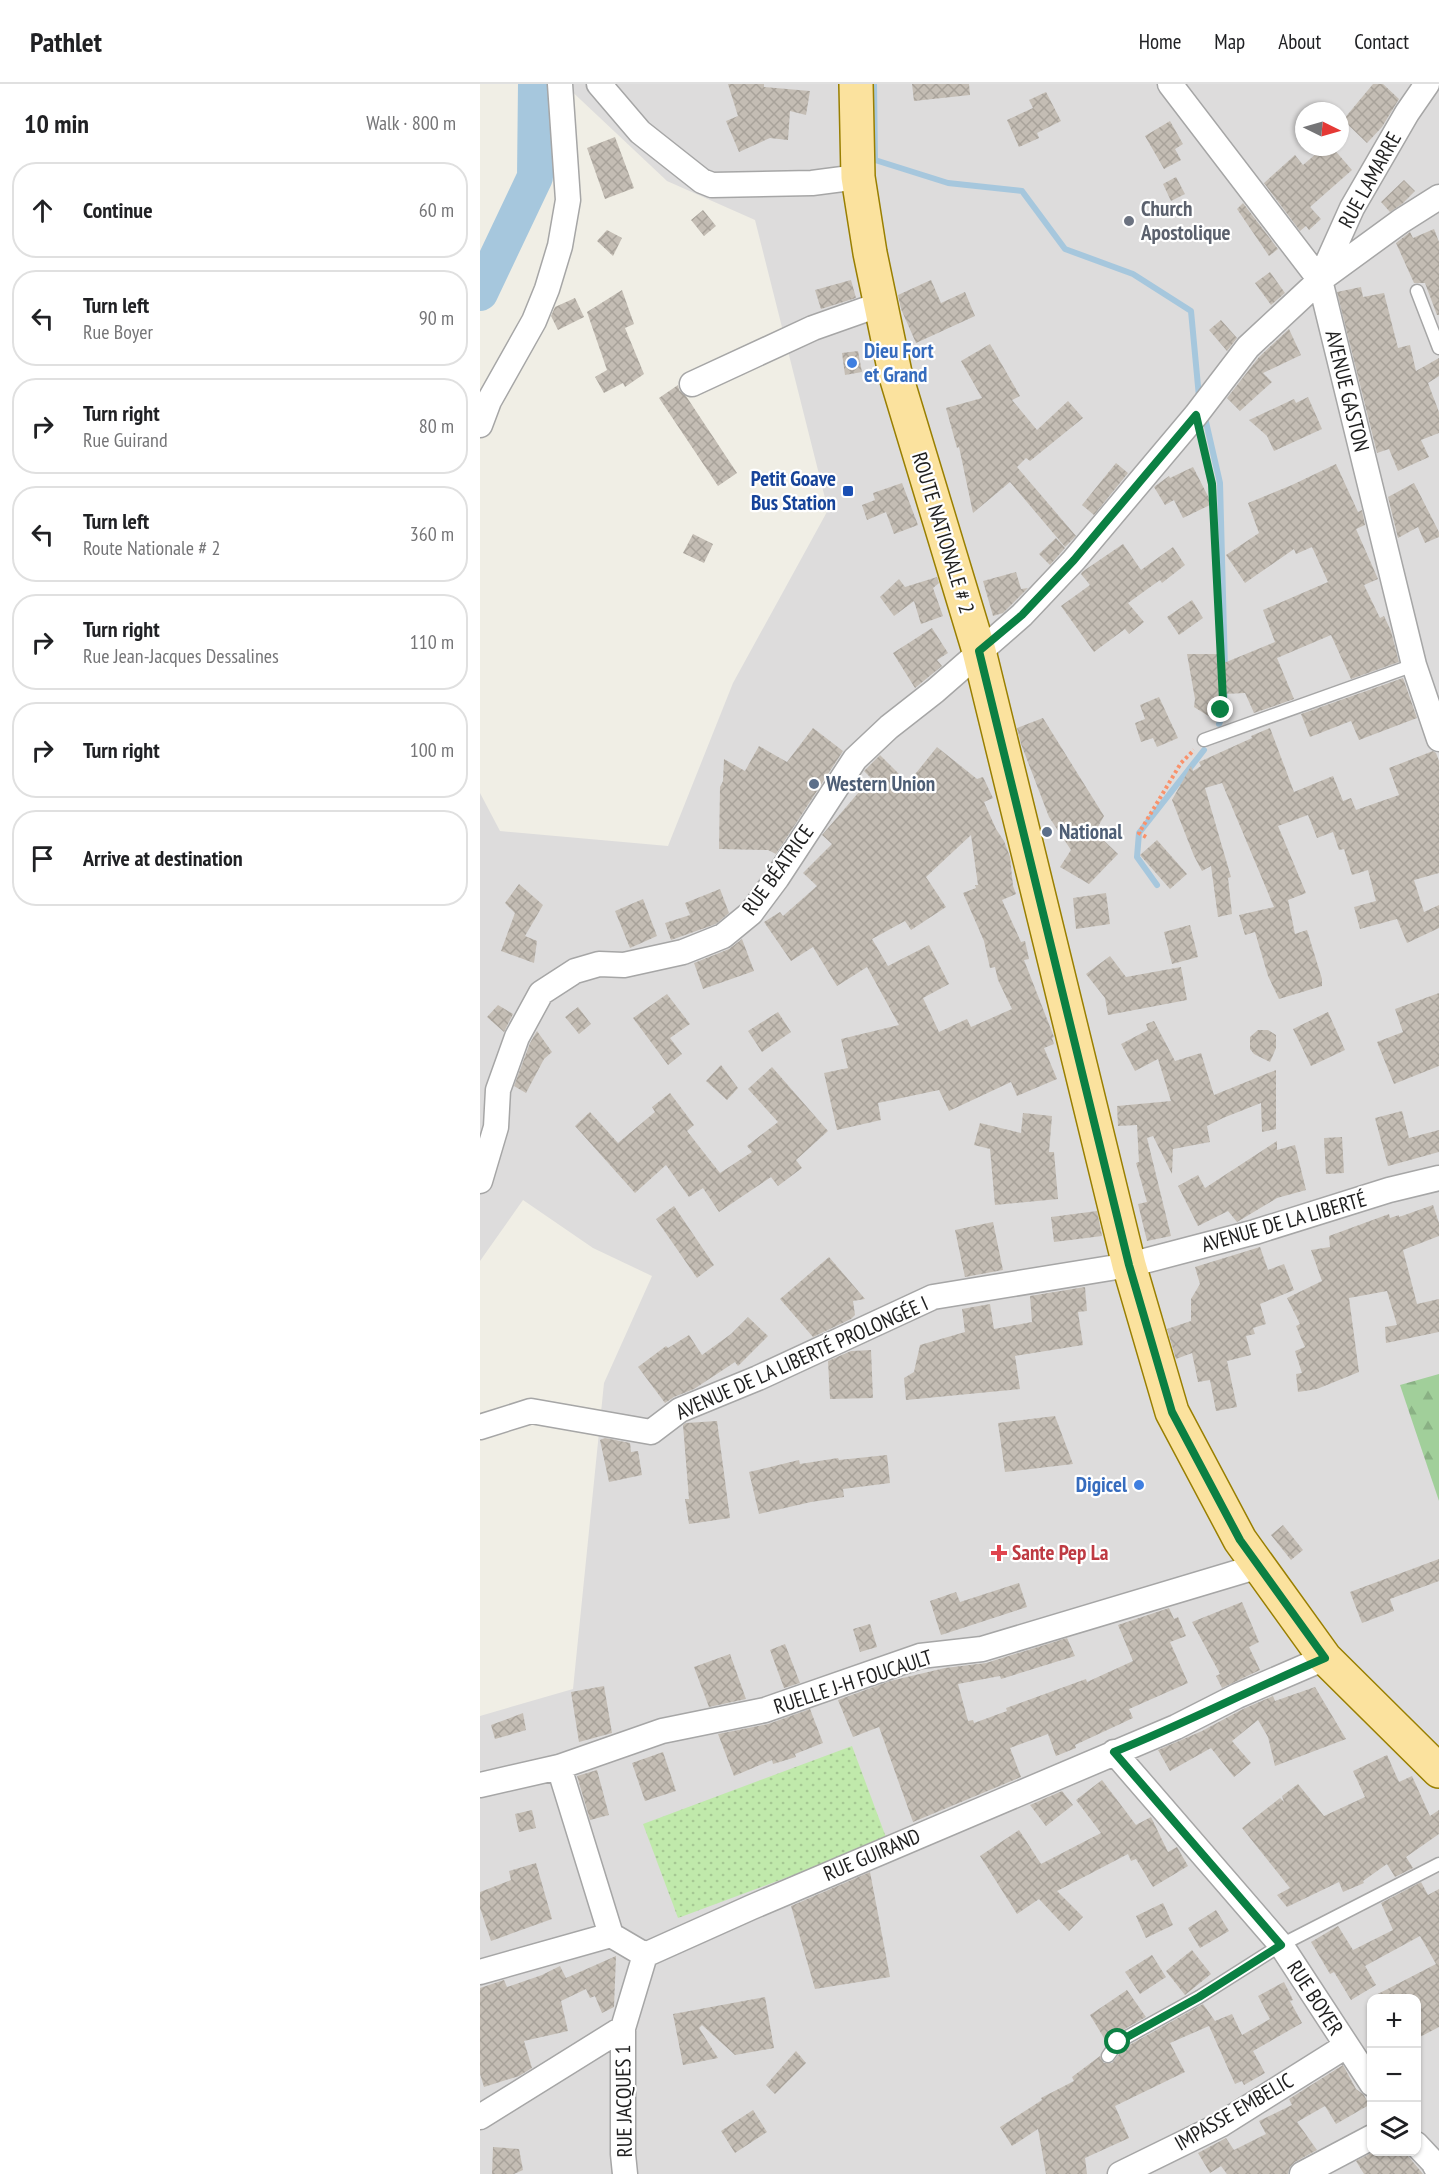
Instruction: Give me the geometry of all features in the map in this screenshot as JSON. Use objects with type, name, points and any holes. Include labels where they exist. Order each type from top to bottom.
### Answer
[{"type":"main road","name":"ROUTE NATIONALE # 2","points":[[856,84],[858,177],[880,304],[895,373],[979,651],[1129,1265],[1172,1412],[1240,1540],[1325,1658],[1439,1771]]},
{"type":"street","points":[[480,425],[489,401],[534,321],[547,289],[560,246],[568,200],[560,84]]},
{"type":"street","points":[[599,84],[640,132],[702,182],[712,185],[812,183],[858,177]]},
{"type":"street","name":"AVENUE GASTON","points":[[1170,84],[1320,280],[1414,665],[1439,739]]},
{"type":"street","name":"RUE LAMARRE","points":[[1320,280],[1352,208],[1407,113],[1427,84]]},
{"type":"street","name":"RUE BÉATRICE","points":[[480,1181],[496,1127],[498,1090],[517,1037],[541,993],[575,971],[591,966],[624,965],[683,952],[723,936],[751,913],[777,878],[855,759],[889,727],[935,691],[1022,615],[1074,560],[1196,415],[1248,347],[1320,280],[1401,221],[1439,197]]},
{"type":"street","points":[[692,384],[813,328],[880,304]]},
{"type":"street","name":"AVENUE DE LA LIBERTÉ","points":[[1129,1265],[1255,1232],[1389,1190],[1439,1178]]},
{"type":"street","name":"AVENUE DE LA LIBERTÉ PROLONGÉE I","points":[[480,1427],[531,1411],[651,1432],[680,1410],[758,1378],[933,1297],[1129,1265]]},
{"type":"street","name":"RUELLE J-H FOUCAULT","points":[[480,1785],[559,1767],[662,1731],[765,1710],[920,1656],[982,1649],[1259,1566]]},
{"type":"street","name":"RUE GUIRAND","points":[[645,1954],[1176,1726],[1237,1696],[1325,1658]]},
{"type":"street","name":"RUE BOYER","points":[[1114,1752],[1281,1945],[1367,2078]]},
{"type":"street","points":[[480,2117],[623,2028],[645,1954],[611,1935],[559,1767]]},
{"type":"street","points":[[480,1972],[611,1935]]},
{"type":"street","name":"RUE JACQUES 1","points":[[623,2028],[625,2174]]},
{"type":"street","name":"IMPASSE EMBELIC","points":[[1120,2174],[1220,2125],[1346,2046]]},
{"type":"street","points":[[1302,2174],[1367,2139]]},
{"type":"street","points":[[1421,2150],[1439,2173]]},
{"type":"lane","points":[[1417,291],[1439,348]]},
{"type":"lane","points":[[1204,740],[1414,665]]},
{"type":"lane","points":[[1108,2056],[1118,2042],[1199,1997],[1281,1945],[1439,1864]]},
{"type":"path","points":[[1146,837],[1139,833],[1180,763],[1204,740],[1221,710],[1223,700],[1212,484],[1196,415]]},
{"type":"shaded area","points":[[564,84],[1439,84],[1439,2174],[480,2174],[480,1716],[573,1689],[604,1383],[652,1276],[593,1248],[523,1200],[480,1261],[480,793],[500,831],[668,846],[733,683],[828,510],[755,220],[667,181]]},
{"type":"green space","points":[[1439,1374],[1439,1501],[1400,1385]]},
{"type":"green space","points":[[852,1746],[887,1840],[678,1918],[643,1824]]},
{"type":"building","points":[[728,84],[764,84],[764,87],[810,91],[806,115],[790,111],[788,140],[770,138],[739,152],[726,121],[738,116]]},
{"type":"building","points":[[912,84],[969,84],[970,95],[914,101]]},
{"type":"building","points":[[1373,84],[1383,84],[1399,99],[1382,127],[1367,143],[1349,126],[1349,113]]},
{"type":"building","points":[[1046,92],[1061,121],[1037,133],[1039,138],[1019,147],[1007,120],[1033,108],[1029,100]]},
{"type":"building","points":[[1170,121],[1183,144],[1175,149],[1181,160],[1164,169],[1145,136]]},
{"type":"building","points":[[615,137],[634,188],[605,199],[587,148]]},
{"type":"building","points":[[1295,155],[1303,165],[1314,156],[1340,156],[1352,170],[1310,207],[1321,219],[1309,230],[1306,226],[1300,231],[1264,183]]},
{"type":"building","points":[[1176,177],[1185,194],[1171,201],[1163,184]]},
{"type":"building","points":[[1404,180],[1415,191],[1390,212],[1381,202]]},
{"type":"building","points":[[1243,203],[1278,249],[1269,256],[1237,209]]},
{"type":"building","points":[[703,210],[716,226],[704,236],[691,220]]},
{"type":"building","points":[[1434,229],[1439,242],[1439,315],[1437,315],[1425,283],[1414,283],[1396,243],[1410,232],[1413,238]]},
{"type":"building","points":[[607,230],[622,238],[613,256],[597,241]]},
{"type":"building","points":[[1270,272],[1285,293],[1271,305],[1255,283]]},
{"type":"building","points":[[851,280],[856,298],[821,309],[815,290]]},
{"type":"building","points":[[931,280],[941,303],[965,292],[975,316],[916,343],[901,309],[898,295]]},
{"type":"building","points":[[1361,287],[1363,297],[1384,293],[1398,348],[1410,345],[1416,371],[1439,358],[1439,376],[1428,383],[1439,412],[1439,433],[1421,440],[1429,457],[1398,471],[1389,449],[1377,453],[1337,292]]},
{"type":"building","points":[[622,290],[634,324],[625,328],[644,374],[625,387],[623,383],[604,393],[595,377],[607,370],[587,312]]},
{"type":"building","points":[[575,298],[584,317],[558,330],[551,316],[555,307]]},
{"type":"building","points":[[1221,320],[1237,338],[1227,351],[1209,330]]},
{"type":"building","points":[[1289,329],[1301,355],[1263,373],[1272,382],[1240,411],[1227,398],[1259,357]]},
{"type":"building","points":[[990,344],[1020,396],[1012,400],[1037,430],[1068,401],[1083,418],[1030,461],[1026,458],[1017,467],[1076,536],[1065,547],[1010,482],[973,513],[959,447],[957,448],[946,408],[982,398],[961,361]]},
{"type":"building","points":[[858,351],[862,372],[845,375],[842,353]]},
{"type":"building","points":[[678,385],[679,390],[686,396],[737,473],[718,486],[659,398]]},
{"type":"building","points":[[1308,397],[1322,429],[1274,451],[1267,436],[1249,420],[1294,399],[1296,403]]},
{"type":"building","points":[[1116,463],[1128,473],[1094,515],[1082,505]]},
{"type":"building","points":[[1336,464],[1358,512],[1362,510],[1365,525],[1356,529],[1378,579],[1364,585],[1380,618],[1384,616],[1391,631],[1399,662],[1351,679],[1331,635],[1277,658],[1294,699],[1254,713],[1245,693],[1225,694],[1210,717],[1194,707],[1195,699],[1187,654],[1219,654],[1219,665],[1275,642],[1263,610],[1328,582],[1312,547],[1296,554],[1294,549],[1245,583],[1226,555],[1259,533],[1248,503]]},
{"type":"building","points":[[1193,467],[1212,504],[1183,518],[1174,500],[1165,505],[1154,487],[1169,476],[1170,478]]},
{"type":"building","points":[[902,483],[918,525],[894,534],[886,512],[867,520],[862,505],[875,500],[873,493]]},
{"type":"building","points":[[1414,483],[1439,532],[1439,537],[1425,543],[1418,527],[1398,538],[1388,497]]},
{"type":"building","points":[[693,534],[713,544],[704,563],[683,553]]},
{"type":"building","points":[[1056,538],[1065,548],[1050,565],[1039,554]]},
{"type":"building","points":[[1123,544],[1141,570],[1173,547],[1185,565],[1162,583],[1160,580],[1128,603],[1144,622],[1129,634],[1125,629],[1094,652],[1061,606],[1090,585],[1081,574],[1082,572]]},
{"type":"building","points":[[1016,572],[1021,589],[1028,588],[1003,613],[993,616],[983,581]]},
{"type":"building","points":[[937,577],[939,583],[933,588],[943,616],[921,624],[914,601],[894,616],[880,597],[899,579],[905,587]]},
{"type":"building","points":[[1192,600],[1203,618],[1179,635],[1167,617]]},
{"type":"building","points":[[932,628],[948,653],[937,660],[942,666],[915,688],[893,653]]},
{"type":"building","points":[[1403,678],[1417,718],[1359,740],[1351,721],[1310,737],[1301,714]]},
{"type":"building","points":[[1159,697],[1178,738],[1157,747],[1153,738],[1141,742],[1135,723],[1145,719],[1140,705]]},
{"type":"building","points":[[1043,718],[1104,816],[1095,832],[1118,854],[1089,884],[1060,867],[1071,850],[1049,817],[1021,744],[1017,728]]},
{"type":"building","points":[[813,728],[843,751],[776,854],[768,850],[719,849],[720,787],[723,781],[724,759],[745,771],[759,746],[787,762]]},
{"type":"building","points":[[1270,728],[1294,792],[1333,776],[1343,801],[1351,798],[1356,810],[1399,795],[1389,768],[1433,751],[1439,761],[1439,873],[1414,880],[1424,912],[1439,905],[1439,928],[1407,943],[1397,919],[1360,929],[1354,907],[1376,901],[1368,870],[1352,875],[1344,849],[1339,850],[1333,832],[1317,838],[1308,815],[1278,826],[1306,893],[1288,900],[1295,934],[1307,930],[1322,979],[1322,986],[1279,999],[1268,976],[1255,932],[1245,935],[1239,915],[1274,907],[1222,783],[1205,788],[1231,877],[1228,878],[1232,914],[1218,917],[1211,866],[1202,871],[1172,800],[1191,766],[1193,771],[1201,766],[1199,762]]},
{"type":"building","points":[[937,747],[977,779],[983,777],[993,798],[984,802],[1010,857],[1016,894],[1002,900],[1021,942],[1025,941],[1029,959],[1024,960],[1054,1037],[1052,1038],[1054,1044],[1044,1048],[1057,1079],[1017,1096],[1011,1082],[949,1111],[939,1090],[878,1103],[881,1120],[837,1130],[824,1073],[848,1068],[841,1039],[899,1025],[867,967],[837,986],[813,947],[791,961],[764,922],[780,912],[783,916],[817,886],[803,873],[832,844],[822,835],[871,778],[864,771],[880,755],[908,783]],"holes":[[[971,835],[978,885],[963,893],[984,941],[990,968],[995,967],[998,980],[1012,1009],[971,1027],[967,1019],[939,1032],[923,998],[949,984],[929,945],[888,966],[872,939],[905,921],[911,930],[946,907],[926,877]]]},
{"type":"building","points":[[1157,840],[1187,874],[1170,889],[1140,855]]},
{"type":"building","points":[[519,884],[543,905],[525,936],[537,941],[534,963],[501,951],[515,913],[505,903]]},
{"type":"building","points":[[720,889],[729,913],[716,924],[671,940],[665,923],[690,915],[685,903]]},
{"type":"building","points":[[1106,893],[1110,924],[1076,929],[1073,898]]},
{"type":"building","points":[[643,899],[657,936],[630,948],[615,911]]},
{"type":"building","points":[[1190,925],[1198,957],[1172,964],[1164,932]]},
{"type":"building","points":[[742,939],[754,971],[703,989],[694,963],[729,949]]},
{"type":"building","points":[[1110,956],[1126,977],[1181,967],[1187,1000],[1108,1015],[1105,998],[1086,974]]},
{"type":"building","points":[[1439,993],[1439,1066],[1394,1084],[1377,1042],[1403,1032],[1395,1009]]},
{"type":"building","points":[[667,994],[690,1024],[670,1038],[682,1054],[668,1065],[633,1018]]},
{"type":"building","points":[[498,1005],[513,1014],[504,1032],[487,1017]]},
{"type":"building","points":[[578,1007],[591,1024],[579,1034],[565,1017]]},
{"type":"building","points":[[778,1012],[791,1032],[762,1052],[748,1031]]},
{"type":"building","points":[[1328,1012],[1345,1050],[1311,1066],[1293,1029]]},
{"type":"building","points":[[1154,1021],[1175,1061],[1201,1053],[1214,1095],[1276,1070],[1276,1129],[1262,1132],[1261,1103],[1223,1118],[1207,1126],[1210,1142],[1173,1149],[1172,1174],[1153,1136],[1147,1138],[1171,1236],[1147,1241],[1138,1204],[1147,1202],[1136,1163],[1139,1162],[1137,1125],[1118,1126],[1117,1106],[1171,1101],[1158,1059],[1135,1071],[1121,1044],[1148,1030],[1146,1024]]},
{"type":"building","points":[[1258,1030],[1268,1030],[1276,1035],[1276,1048],[1270,1062],[1254,1054],[1250,1049],[1250,1037]]},
{"type":"building","points":[[537,1031],[552,1052],[544,1059],[526,1093],[514,1086],[530,1043]]},
{"type":"building","points":[[721,1065],[738,1088],[727,1100],[706,1081]]},
{"type":"building","points":[[772,1067],[828,1131],[796,1160],[802,1168],[778,1186],[771,1177],[719,1212],[703,1188],[689,1197],[666,1165],[635,1193],[575,1126],[590,1112],[618,1143],[655,1112],[652,1107],[670,1093],[694,1125],[687,1131],[720,1173],[752,1152],[747,1146],[778,1122],[748,1089]]},
{"type":"building","points":[[1402,1111],[1409,1138],[1439,1130],[1439,1152],[1388,1166],[1375,1118]]},
{"type":"building","points":[[1023,1113],[1052,1116],[1049,1152],[1054,1152],[1058,1199],[995,1205],[990,1149],[974,1145],[980,1123],[1021,1133]]},
{"type":"building","points":[[1342,1137],[1344,1173],[1326,1174],[1324,1138]]},
{"type":"building","points":[[1277,1141],[1277,1150],[1295,1145],[1306,1190],[1277,1198],[1237,1222],[1228,1211],[1198,1226],[1178,1186],[1198,1175],[1205,1188]]},
{"type":"building","points":[[1433,1205],[1439,1223],[1439,1236],[1403,1250],[1417,1304],[1439,1299],[1439,1332],[1386,1343],[1385,1327],[1397,1325],[1387,1291],[1349,1298],[1359,1372],[1317,1389],[1298,1392],[1296,1374],[1302,1373],[1295,1351],[1305,1347],[1296,1326],[1300,1324],[1287,1298],[1322,1281],[1311,1250],[1330,1247],[1329,1236],[1389,1214],[1390,1218],[1399,1215],[1399,1217]]},
{"type":"building","points":[[674,1206],[714,1265],[697,1278],[656,1219]]},
{"type":"building","points":[[1097,1211],[1102,1236],[1054,1242],[1051,1217]]},
{"type":"building","points":[[993,1222],[1003,1270],[965,1277],[955,1230]]},
{"type":"building","points":[[1260,1247],[1268,1270],[1284,1264],[1294,1290],[1260,1304],[1266,1324],[1253,1328],[1255,1334],[1246,1336],[1251,1355],[1227,1361],[1237,1407],[1216,1411],[1210,1380],[1198,1382],[1192,1353],[1176,1359],[1167,1329],[1191,1321],[1191,1299],[1200,1284],[1195,1267]]},
{"type":"building","points":[[829,1257],[865,1299],[853,1301],[855,1315],[851,1319],[813,1337],[780,1299]]},
{"type":"building","points":[[1085,1287],[1087,1311],[1078,1312],[1083,1345],[1015,1356],[1020,1389],[906,1400],[904,1378],[914,1372],[920,1345],[965,1332],[962,1309],[990,1304],[994,1329],[1032,1322],[1030,1296]]},
{"type":"building","points":[[748,1317],[768,1336],[738,1366],[735,1362],[694,1389],[665,1403],[638,1367],[666,1346],[668,1348],[689,1335],[702,1355],[731,1334]]},
{"type":"building","points":[[871,1350],[873,1398],[830,1399],[828,1361],[851,1351]]},
{"type":"building","points":[[1055,1416],[1073,1464],[1005,1472],[998,1423]]},
{"type":"building","points":[[717,1421],[730,1518],[689,1524],[685,1499],[689,1499],[683,1425]]},
{"type":"building","points":[[605,1438],[630,1443],[631,1452],[638,1451],[642,1475],[609,1482],[600,1440]]},
{"type":"building","points":[[887,1455],[890,1483],[843,1489],[844,1497],[759,1514],[749,1472],[799,1460],[800,1464],[838,1458],[839,1460]]},
{"type":"building","points":[[1283,1525],[1303,1550],[1291,1560],[1271,1535]]},
{"type":"building","points":[[1439,1559],[1439,1581],[1390,1599],[1394,1611],[1362,1623],[1350,1592]]},
{"type":"building","points":[[1019,1583],[1027,1607],[941,1635],[930,1601],[956,1592],[960,1602]]},
{"type":"building","points":[[1242,1602],[1259,1642],[1249,1647],[1260,1670],[1222,1688],[1216,1676],[1220,1674],[1192,1622]]},
{"type":"building","points":[[1169,1608],[1174,1619],[1178,1617],[1186,1636],[1170,1642],[1188,1683],[1129,1709],[1133,1718],[1056,1756],[1048,1734],[1010,1748],[1021,1777],[913,1822],[879,1727],[853,1737],[838,1700],[890,1681],[945,1668],[986,1663],[1067,1638],[1075,1656],[1001,1679],[1000,1676],[958,1684],[968,1721],[973,1720],[974,1723],[1007,1711],[1006,1708],[1086,1679],[1087,1682],[1133,1661],[1118,1625]]},
{"type":"building","points":[[870,1624],[877,1647],[860,1652],[853,1629]]},
{"type":"building","points":[[785,1644],[800,1683],[784,1688],[770,1650]]},
{"type":"building","points":[[730,1654],[746,1699],[709,1707],[694,1667]]},
{"type":"building","points":[[604,1686],[612,1733],[579,1742],[571,1692]]},
{"type":"building","points":[[1315,1687],[1346,1739],[1275,1766],[1268,1737],[1258,1720],[1232,1741],[1251,1763],[1234,1777],[1211,1748],[1170,1771],[1158,1750],[1273,1696],[1275,1701]]},
{"type":"building","points":[[810,1709],[823,1743],[795,1754],[796,1757],[773,1764],[772,1760],[734,1776],[718,1734],[768,1724]]},
{"type":"building","points":[[523,1713],[526,1730],[495,1739],[491,1725]]},
{"type":"building","points":[[663,1752],[676,1791],[645,1801],[632,1763]]},
{"type":"building","points":[[1387,1755],[1399,1782],[1412,1776],[1430,1816],[1439,1810],[1439,1834],[1406,1857],[1413,1868],[1395,1877],[1387,1864],[1363,1881],[1364,1883],[1343,1892],[1339,1882],[1287,1907],[1277,1895],[1290,1888],[1242,1828],[1280,1798],[1284,1802],[1282,1796],[1298,1784],[1324,1816],[1365,1797],[1353,1771]]},
{"type":"building","points":[[597,1770],[609,1815],[590,1820],[577,1776]]},
{"type":"building","points":[[1102,1780],[1136,1825],[1151,1817],[1168,1852],[1177,1847],[1188,1866],[1153,1887],[1136,1859],[1131,1861],[1128,1854],[1057,1891],[1083,1917],[1069,1931],[1039,1899],[1017,1914],[980,1856],[1019,1830],[1041,1864],[1101,1833],[1076,1800]]},
{"type":"building","points":[[1062,1791],[1073,1805],[1046,1826],[1030,1805]]},
{"type":"building","points":[[532,1810],[536,1828],[519,1832],[515,1814]]},
{"type":"building","points":[[536,1863],[552,1919],[491,1941],[480,1908],[480,1892],[511,1880],[509,1871]]},
{"type":"building","points":[[870,1872],[890,1977],[815,1989],[791,1906]]},
{"type":"building","points":[[1421,1882],[1428,1895],[1439,1889],[1439,2027],[1421,2036],[1421,1994],[1378,1994],[1436,1964],[1420,1936],[1365,1966],[1376,1985],[1351,2000],[1334,1972],[1330,1974],[1311,1942],[1338,1926],[1353,1950],[1393,1930],[1381,1903]]},
{"type":"building","points":[[1163,1903],[1173,1925],[1146,1938],[1136,1916]]},
{"type":"building","points":[[1216,1910],[1229,1931],[1200,1948],[1188,1928]]},
{"type":"building","points":[[1192,1950],[1211,1974],[1185,1995],[1166,1971]]},
{"type":"building","points":[[1152,1955],[1166,1977],[1140,1994],[1125,1972]]},
{"type":"building","points":[[616,1956],[614,2007],[602,2013],[595,1996],[590,1998],[586,1989],[561,2001],[568,2031],[524,2041],[532,2068],[519,2076],[484,2087],[480,2074],[480,1988],[504,1980],[507,1987],[560,1966],[566,1978]]},
{"type":"building","points":[[1284,1982],[1293,2000],[1290,2001],[1302,2023],[1253,2051],[1265,2073],[1244,2085],[1242,2081],[1235,2084],[1209,2026],[1170,2043],[1185,2072],[1115,2106],[1129,2138],[1085,2158],[1087,2174],[1046,2174],[1038,2129],[1012,2146],[1000,2127],[1042,2100],[1041,2098],[1074,2081],[1072,2077],[1100,2056],[1104,2063],[1112,2063],[1124,2048],[1203,2004],[1215,2021],[1232,2014],[1242,2035],[1270,2019],[1258,1996]]},
{"type":"building","points":[[1127,1990],[1146,2017],[1114,2035],[1107,2043],[1090,2015]]},
{"type":"building","points":[[765,1997],[774,2048],[735,2055],[702,2025],[699,2028],[718,2058],[683,2065],[673,2014]]},
{"type":"building","points":[[796,2051],[806,2063],[775,2094],[766,2085]]},
{"type":"building","points":[[1343,2065],[1356,2089],[1364,2095],[1367,2106],[1336,2124],[1325,2106],[1297,2122],[1317,2150],[1295,2162],[1288,2174],[1227,2174],[1221,2166],[1210,2173],[1198,2153],[1226,2138],[1234,2150],[1266,2134],[1259,2121],[1292,2105],[1289,2099]]},
{"type":"building","points":[[753,2110],[767,2132],[735,2153],[721,2131]]},
{"type":"building","points":[[493,2147],[519,2149],[523,2170],[514,2174],[492,2174]]},
{"type":"building","points":[[1367,2155],[1408,2156],[1423,2174],[1364,2174],[1356,2161]]},
{"type":"waterway","points":[[480,293],[535,177],[536,84]]},
{"type":"waterway","points":[[874,84],[875,160],[948,183],[1022,191],[1065,249],[1133,274],[1191,311],[1199,397]]},
{"type":"waterway","points":[[1206,422],[1220,483],[1225,670]]},
{"type":"waterway","points":[[1219,724],[1224,712],[1225,686]]},
{"type":"waterway","points":[[1157,885],[1137,857],[1139,833],[1204,750]]},
{"type":"place","name":"Church Apostolique","points":[[1129,221]]},
{"type":"place","name":"Dieu Fort et Grand","points":[[852,363]]},
{"type":"place","name":"Petit Goave Bus Station","points":[[848,491]]},
{"type":"place","name":"Western Union","points":[[814,784]]},
{"type":"place","name":"National","points":[[1047,832]]},
{"type":"place","name":"Digicel","points":[[1139,1485]]},
{"type":"place","name":"Sante Pep La","points":[[999,1553]]},
{"type":"route","points":[[1118,2042],[1199,1997],[1281,1945],[1114,1752],[1325,1658],[1240,1540],[1172,1412],[1129,1265],[979,651],[1022,615],[1074,560],[1196,415],[1212,484],[1223,700],[1221,710]]}]
